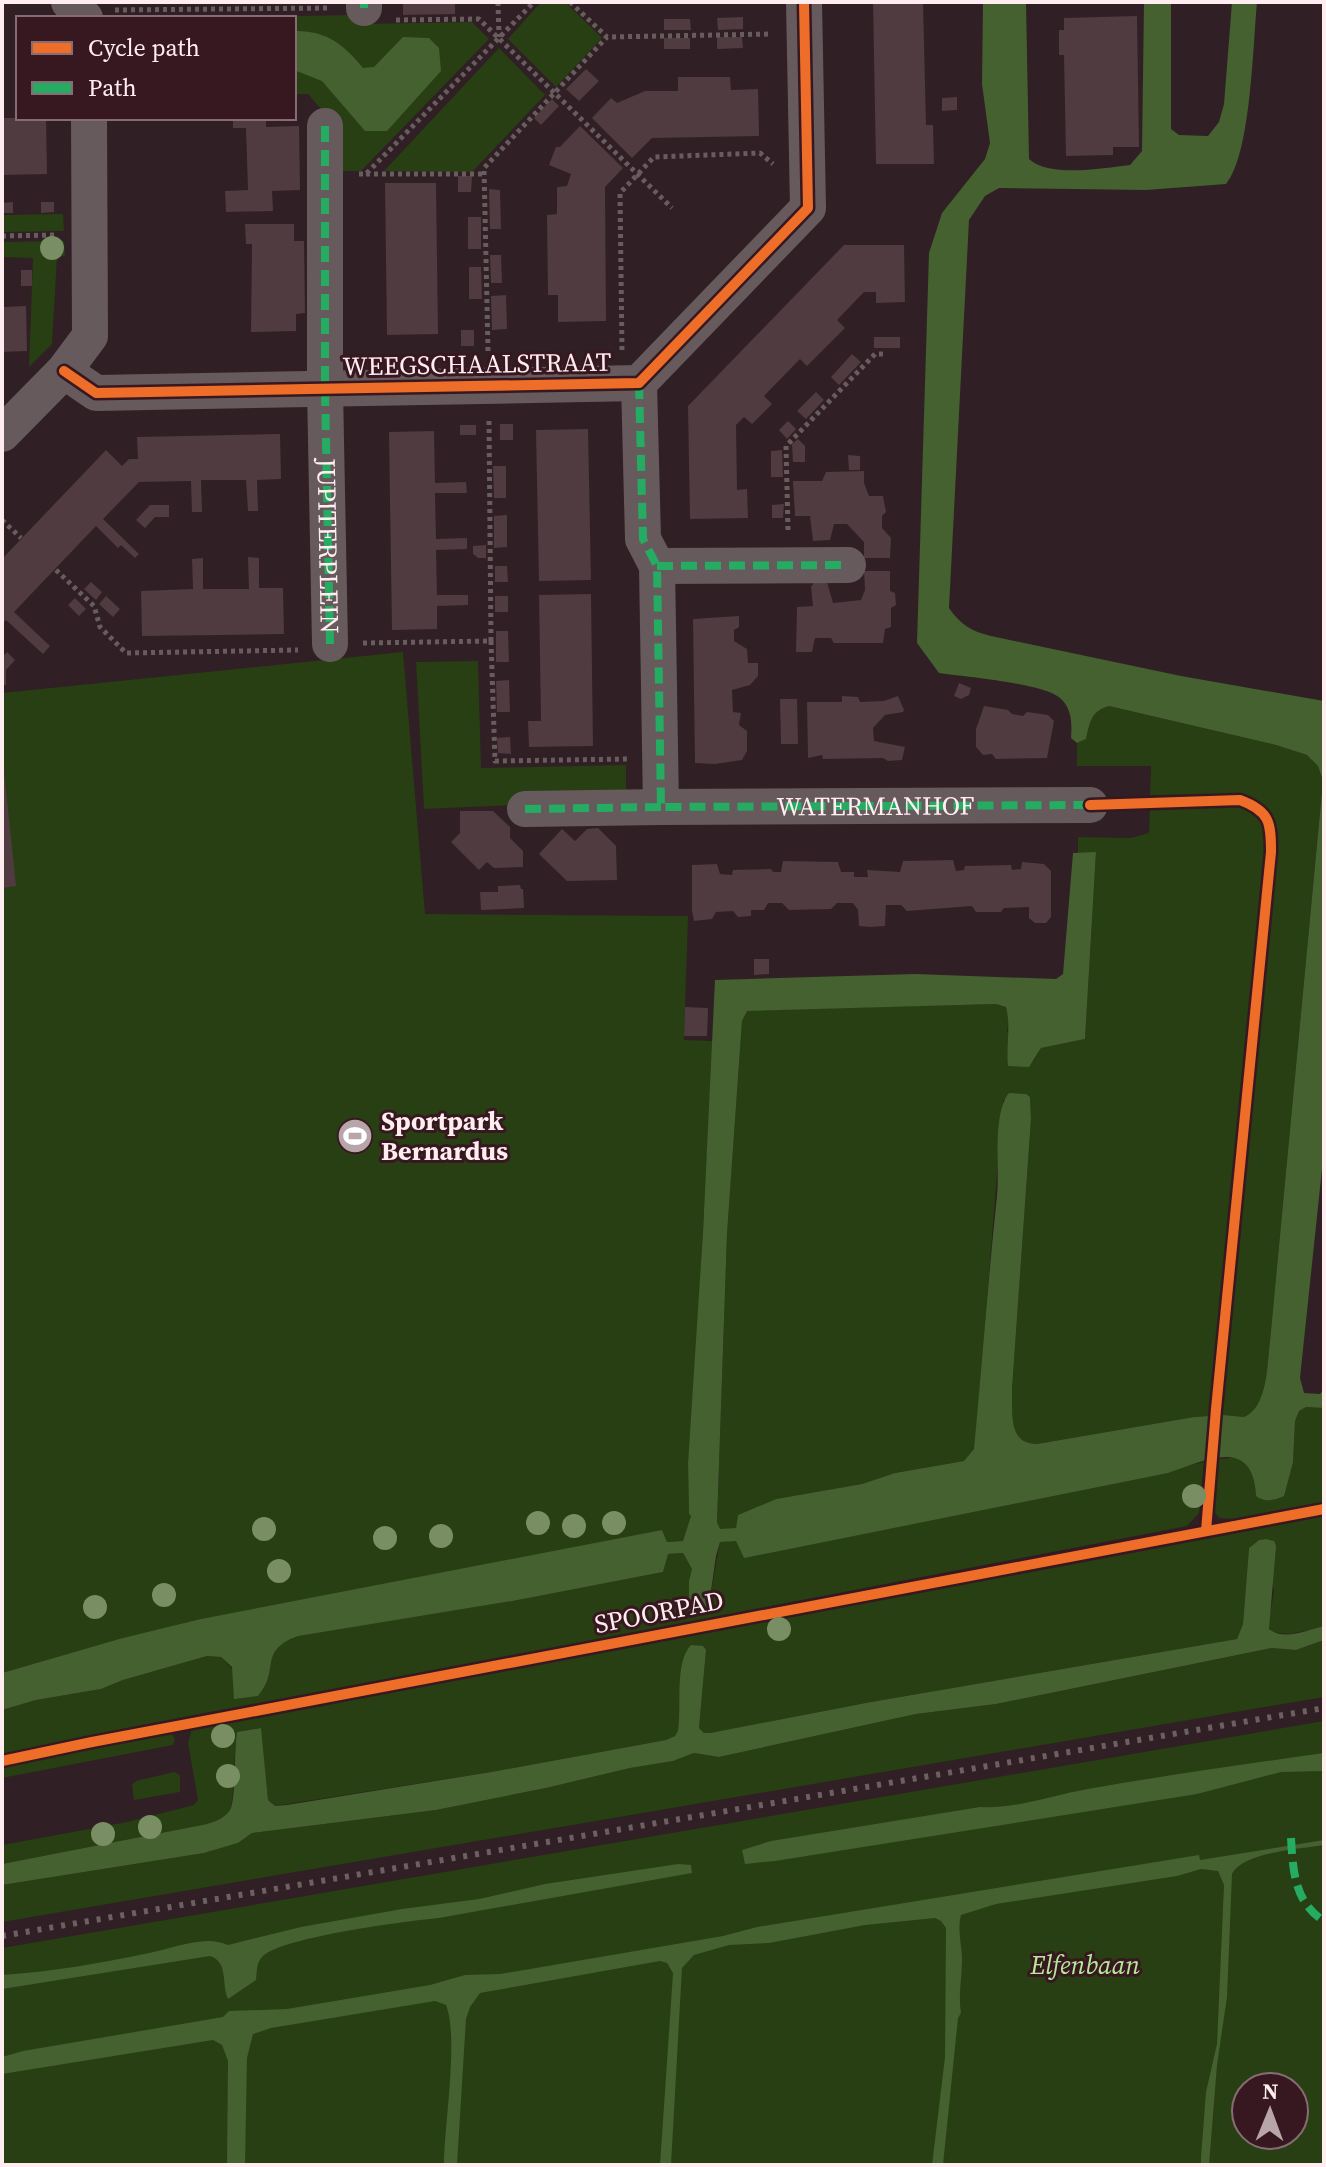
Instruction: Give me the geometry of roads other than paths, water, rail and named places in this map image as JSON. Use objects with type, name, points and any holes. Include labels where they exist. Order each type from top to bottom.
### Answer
[{"type":"street","points":[[69,2],[94,16]]},
{"type":"street","name":"WEEGSCHAALSTRAAT","points":[[64,371],[96,393],[631,383],[808,208],[805,18]]},
{"type":"street","points":[[2,434],[64,371],[90,336],[89,120]]},
{"type":"street","name":"JUPITERPLEIN","points":[[325,126],[325,389],[330,644]]},
{"type":"street","points":[[631,383],[643,539],[657,566],[661,807]]},
{"type":"street","points":[[657,566],[848,565]]},
{"type":"street","name":"WATERMANHOF","points":[[525,809],[1090,805]]},
{"type":"railway","points":[[2,1936],[1324,1708]]},
{"type":"place","name":"Sportpark Bernardus","points":[[355,1136]]},
{"type":"park label","name":"Elfenbaan","points":[[1085,1965]]}]
